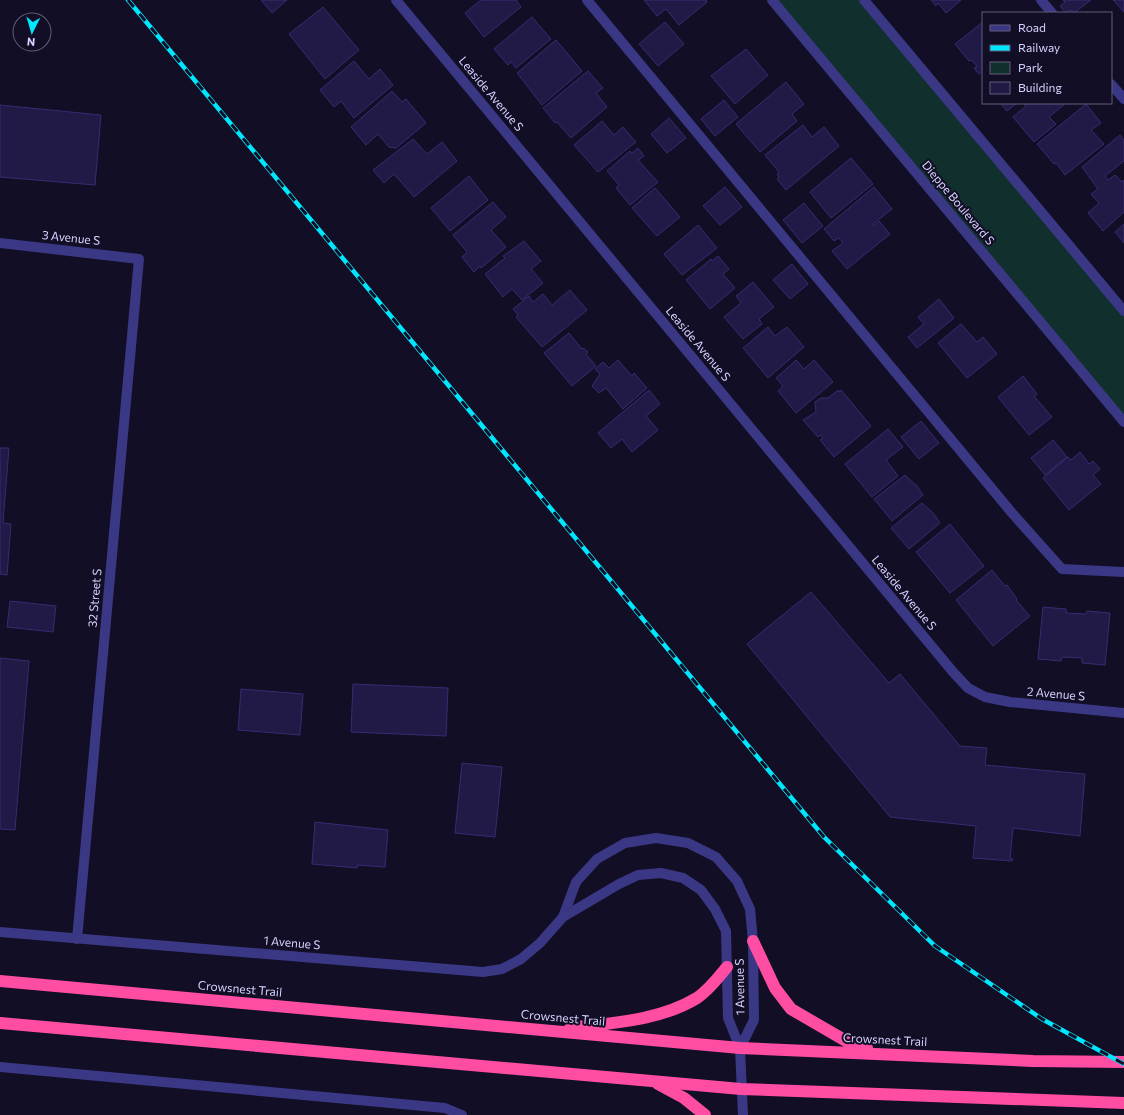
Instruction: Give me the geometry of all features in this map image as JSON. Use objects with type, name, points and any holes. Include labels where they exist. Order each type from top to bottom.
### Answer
[{"type":"highway","points":[[753,941],[776,988],[791,1009],[853,1045],[904,1055]]},
{"type":"highway","points":[[546,1031],[635,1020],[674,1008],[697,997],[715,982],[727,967]]},
{"type":"highway","name":"Crowsnest Trail","points":[[0,981],[740,1048],[1033,1061],[1124,1062]]},
{"type":"highway","points":[[0,1023],[741,1089],[1124,1103]]},
{"type":"highway","points":[[652,1081],[684,1098],[705,1115]]},
{"type":"street","name":"Leaside Avenue S","points":[[396,0],[953,672],[968,688],[985,697]]},
{"type":"street","points":[[587,0],[1007,507],[1062,569],[1124,572]]},
{"type":"street","name":"Dieppe Boulevard S","points":[[772,0],[1124,422]]},
{"type":"street","points":[[864,0],[1124,311]]},
{"type":"street","points":[[1041,0],[1051,12]]},
{"type":"street","points":[[1112,85],[1124,99]]},
{"type":"street","name":"3 Avenue S","points":[[0,243],[139,259]]},
{"type":"street","name":"32 Street S","points":[[77,939],[139,259]]},
{"type":"street","name":"2 Avenue S","points":[[985,697],[1010,702],[1124,713]]},
{"type":"street","name":"1 Avenue S","points":[[563,917],[576,882],[597,858],[625,843],[656,838],[688,843],[716,857],[737,880],[750,909],[753,941],[754,1020],[740,1048]]},
{"type":"street","name":"1 Avenue S","points":[[0,932],[483,972],[502,969],[521,959],[540,943],[563,917],[619,884],[638,875],[660,873],[682,878],[701,890],[718,914],[726,931],[728,1018],[740,1048]]},
{"type":"street","points":[[740,1048],[743,1115]]},
{"type":"street","points":[[0,1067],[445,1108],[462,1115]]},
{"type":"green space","points":[[772,0],[864,0],[1124,311],[1124,422]]},
{"type":"building","points":[[261,0],[287,0],[272,13]]},
{"type":"building","points":[[481,0],[516,0],[521,7],[484,37],[465,13]]},
{"type":"building","points":[[644,0],[706,0],[707,2],[679,25],[666,9],[657,16]]},
{"type":"building","points":[[931,0],[961,0],[946,13],[938,3],[936,6]]},
{"type":"building","points":[[1063,0],[1091,0],[1075,12],[1071,10],[1065,12],[1060,6],[1065,2]]},
{"type":"building","points":[[1113,0],[1124,0],[1124,12]]},
{"type":"building","points":[[323,7],[359,50],[325,79],[289,34]]},
{"type":"building","points":[[532,17],[551,39],[516,68],[511,62],[508,65],[494,49]]},
{"type":"building","points":[[665,22],[684,44],[658,66],[639,44]]},
{"type":"building","points":[[982,23],[982,72],[979,74],[974,68],[977,66],[971,60],[969,61],[955,44]]},
{"type":"building","points":[[556,40],[582,71],[542,105],[517,73]]},
{"type":"building","points":[[746,49],[768,75],[735,104],[711,76]]},
{"type":"building","points":[[354,61],[369,79],[380,69],[393,85],[354,118],[341,101],[334,107],[320,90]]},
{"type":"building","points":[[588,71],[603,88],[596,93],[607,107],[571,138],[557,122],[555,123],[543,108]]},
{"type":"building","points":[[786,82],[804,104],[792,114],[797,121],[760,152],[736,124]]},
{"type":"building","points":[[392,91],[402,102],[406,99],[426,123],[396,148],[389,147],[378,134],[366,145],[351,127]]},
{"type":"building","points":[[724,100],[738,117],[715,136],[701,119]]},
{"type":"building","points":[[1001,104],[1016,104],[1007,111]]},
{"type":"building","points":[[1024,104],[1065,104],[1049,117],[1056,124],[1034,142],[1013,117],[1026,106]]},
{"type":"building","points":[[1086,104],[1101,123],[1091,130],[1104,144],[1065,175],[1056,163],[1054,164],[1037,144]]},
{"type":"building","points":[[0,105],[101,115],[95,185],[0,177]]},
{"type":"building","points":[[669,118],[686,138],[667,153],[651,134]]},
{"type":"building","points":[[602,121],[614,135],[623,127],[636,142],[598,172],[574,145]]},
{"type":"building","points":[[803,125],[812,137],[824,127],[839,146],[786,190],[777,179],[779,177],[777,174],[779,172],[765,155]]},
{"type":"building","points":[[1120,135],[1124,140],[1124,161],[1105,176],[1108,180],[1115,175],[1122,182],[1124,180],[1124,212],[1103,231],[1088,213],[1099,203],[1091,194],[1098,189],[1082,167]]},
{"type":"building","points":[[413,139],[427,154],[442,142],[457,161],[414,197],[394,174],[384,183],[373,170]]},
{"type":"building","points":[[638,148],[644,156],[638,160],[658,182],[630,205],[616,188],[619,185],[607,171],[630,151],[632,153]]},
{"type":"building","points":[[851,158],[873,184],[831,218],[810,192]]},
{"type":"building","points":[[469,176],[488,200],[450,231],[431,208]]},
{"type":"building","points":[[725,187],[742,207],[720,225],[703,206]]},
{"type":"building","points":[[874,187],[892,209],[873,224],[874,226],[879,221],[890,234],[847,269],[832,251],[843,243],[839,238],[834,241],[824,229]]},
{"type":"building","points":[[655,188],[680,217],[657,236],[632,208]]},
{"type":"building","points":[[493,202],[506,217],[491,230],[506,247],[474,272],[462,257],[467,252],[453,235]]},
{"type":"building","points":[[804,203],[823,226],[802,243],[783,220]]},
{"type":"building","points":[[1124,224],[1124,243],[1115,232]]},
{"type":"building","points":[[698,225],[717,248],[682,275],[664,254]]},
{"type":"building","points":[[524,241],[541,261],[531,269],[543,283],[522,300],[512,289],[503,297],[485,274],[505,258],[503,256]]},
{"type":"building","points":[[718,256],[729,269],[723,274],[735,288],[710,309],[686,280],[711,259],[712,261]]},
{"type":"building","points":[[792,264],[808,284],[790,299],[773,280]]},
{"type":"building","points":[[753,282],[774,307],[759,319],[762,324],[743,339],[724,317],[741,303],[736,296]]},
{"type":"building","points":[[570,290],[587,310],[542,347],[516,317],[518,315],[513,309],[529,296],[533,302],[543,294],[552,305]]},
{"type":"building","points":[[939,299],[954,318],[917,348],[908,337],[924,324],[918,317]]},
{"type":"building","points":[[961,324],[977,342],[983,337],[997,354],[967,378],[938,343]]},
{"type":"building","points":[[768,327],[775,336],[787,327],[804,347],[768,378],[743,348]]},
{"type":"building","points":[[569,333],[582,349],[583,348],[588,352],[586,354],[596,366],[572,386],[544,353]]},
{"type":"building","points":[[618,360],[632,376],[634,373],[647,388],[623,409],[606,388],[599,393],[592,386],[600,374],[595,369],[603,362],[609,368]]},
{"type":"building","points":[[796,360],[804,369],[814,360],[833,382],[796,413],[778,391],[783,386],[776,378]]},
{"type":"building","points":[[1023,376],[1037,394],[1034,396],[1052,417],[1029,435],[998,397]]},
{"type":"building","points":[[649,390],[660,404],[646,416],[658,430],[632,452],[622,439],[611,448],[598,433]]},
{"type":"building","points":[[838,390],[839,392],[841,390],[871,426],[834,457],[820,440],[823,438],[821,435],[818,437],[803,420],[816,412],[815,402],[821,398],[828,398]]},
{"type":"building","points":[[921,421],[939,443],[919,459],[901,437]]},
{"type":"building","points":[[888,429],[903,447],[886,460],[898,476],[872,497],[845,464]]},
{"type":"building","points":[[1053,440],[1067,457],[1045,475],[1031,458]]},
{"type":"building","points":[[0,448],[9,448],[3,523],[11,524],[7,575],[0,574]]},
{"type":"building","points":[[1080,452],[1089,464],[1093,461],[1100,469],[1093,475],[1101,484],[1069,510],[1043,478],[1068,457],[1071,460]]},
{"type":"building","points":[[905,475],[917,486],[923,495],[892,521],[874,499]]},
{"type":"building","points":[[922,503],[934,514],[940,523],[909,549],[891,528]]},
{"type":"building","points":[[950,524],[984,566],[950,593],[916,552]]},
{"type":"building","points":[[992,570],[1005,586],[1007,585],[1017,599],[1016,600],[1030,616],[993,646],[956,600]]},
{"type":"building","points":[[811,592],[889,683],[900,674],[960,746],[987,748],[985,765],[1085,774],[1080,836],[1013,828],[1010,859],[1013,859],[1012,861],[973,858],[976,826],[890,817],[747,644]]},
{"type":"building","points":[[10,601],[56,606],[53,632],[7,627]]},
{"type":"building","points":[[1043,607],[1066,609],[1066,613],[1086,614],[1087,611],[1110,613],[1105,665],[1082,663],[1082,658],[1062,657],[1061,661],[1038,659]]},
{"type":"building","points":[[0,658],[29,661],[15,830],[0,829]]},
{"type":"building","points":[[353,684],[448,688],[446,736],[351,732]]},
{"type":"building","points":[[241,689],[303,694],[300,735],[238,730]]},
{"type":"building","points":[[462,763],[502,767],[495,837],[455,833]]},
{"type":"building","points":[[315,822],[388,830],[385,867],[357,865],[357,868],[312,864]]},
{"type":"railway","points":[[128,0],[824,837],[935,946],[1042,1019],[1124,1064]]}]
